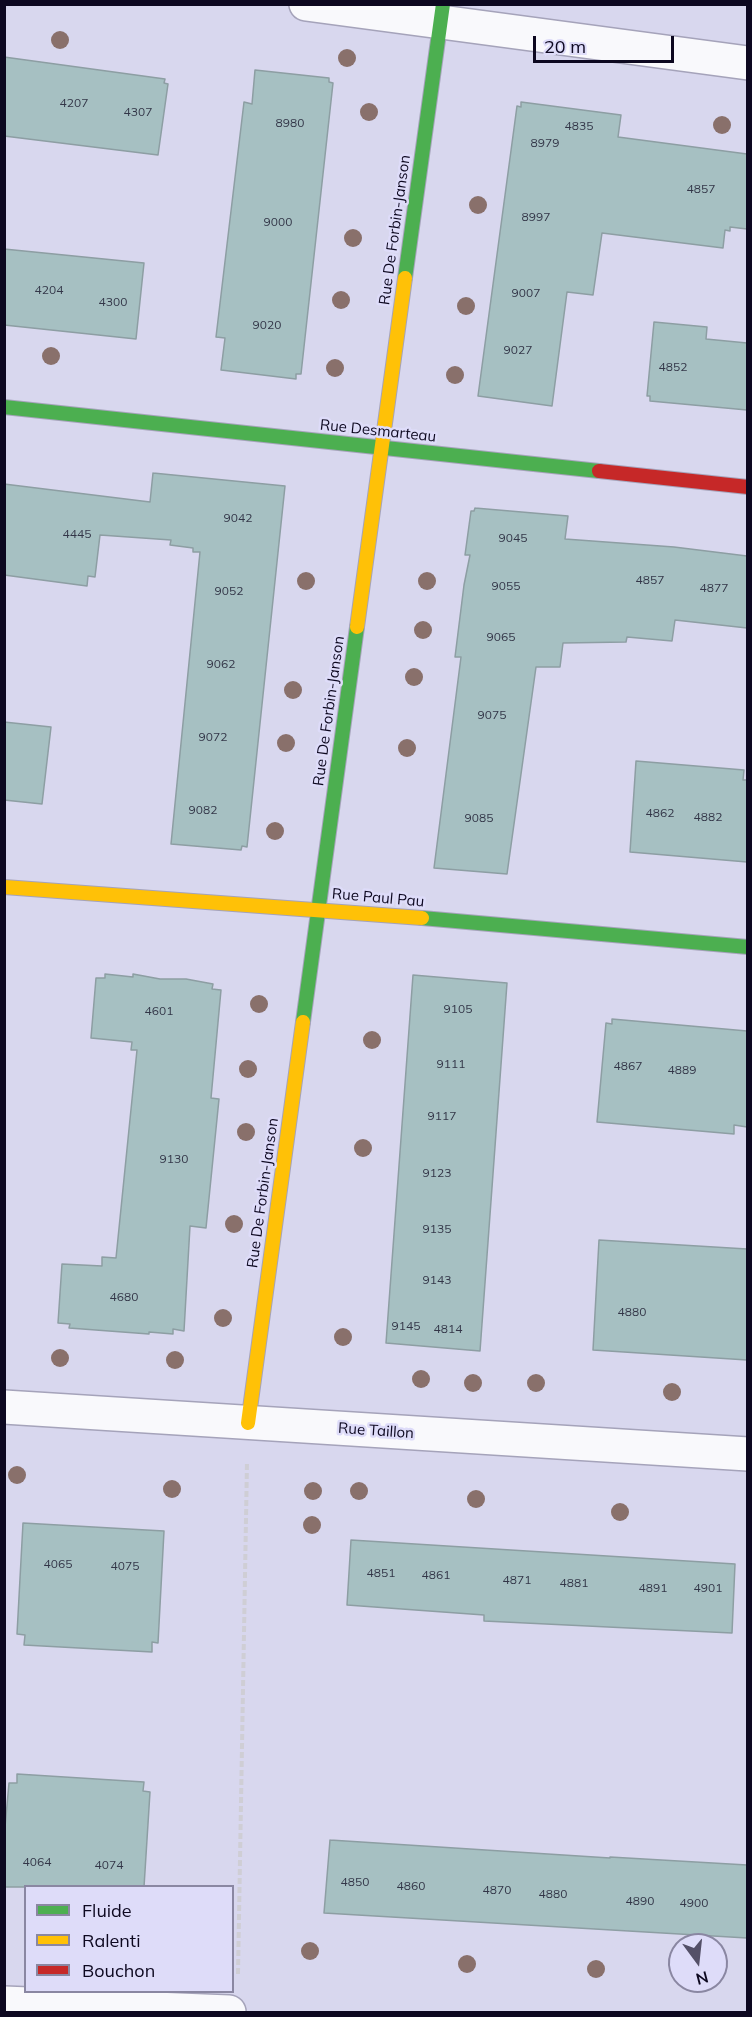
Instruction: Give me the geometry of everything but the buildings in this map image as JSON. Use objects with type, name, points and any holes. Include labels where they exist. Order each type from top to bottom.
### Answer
[{"type":"street","points":[[306,4],[441,13],[747,63]]},
{"type":"street","name":"Rue De Forbin-Janson","points":[[248,1423],[441,13]]},
{"type":"street","name":"Rue Desmarteau","points":[[4,406],[747,487]]},
{"type":"street","name":"Rue Paul Pau","points":[[4,887],[318,909],[747,947]]},
{"type":"street","name":"Rue Taillon","points":[[4,1407],[747,1454]]},
{"type":"street","points":[[4,2003],[229,2013]]},
{"type":"path","points":[[238,1977],[248,1423]]},
{"type":"traffic: fast","points":[[405,278],[443,4]]},
{"type":"traffic: fast","points":[[4,407],[599,471]]},
{"type":"traffic: fast","points":[[303,1022],[357,627]]},
{"type":"traffic: fast","points":[[422,918],[748,947]]},
{"type":"traffic: slow","points":[[357,627],[405,278]]},
{"type":"traffic: slow","points":[[4,887],[422,918]]},
{"type":"traffic: slow","points":[[248,1423],[303,1022]]},
{"type":"traffic: jam","points":[[599,471],[748,487]]}]
